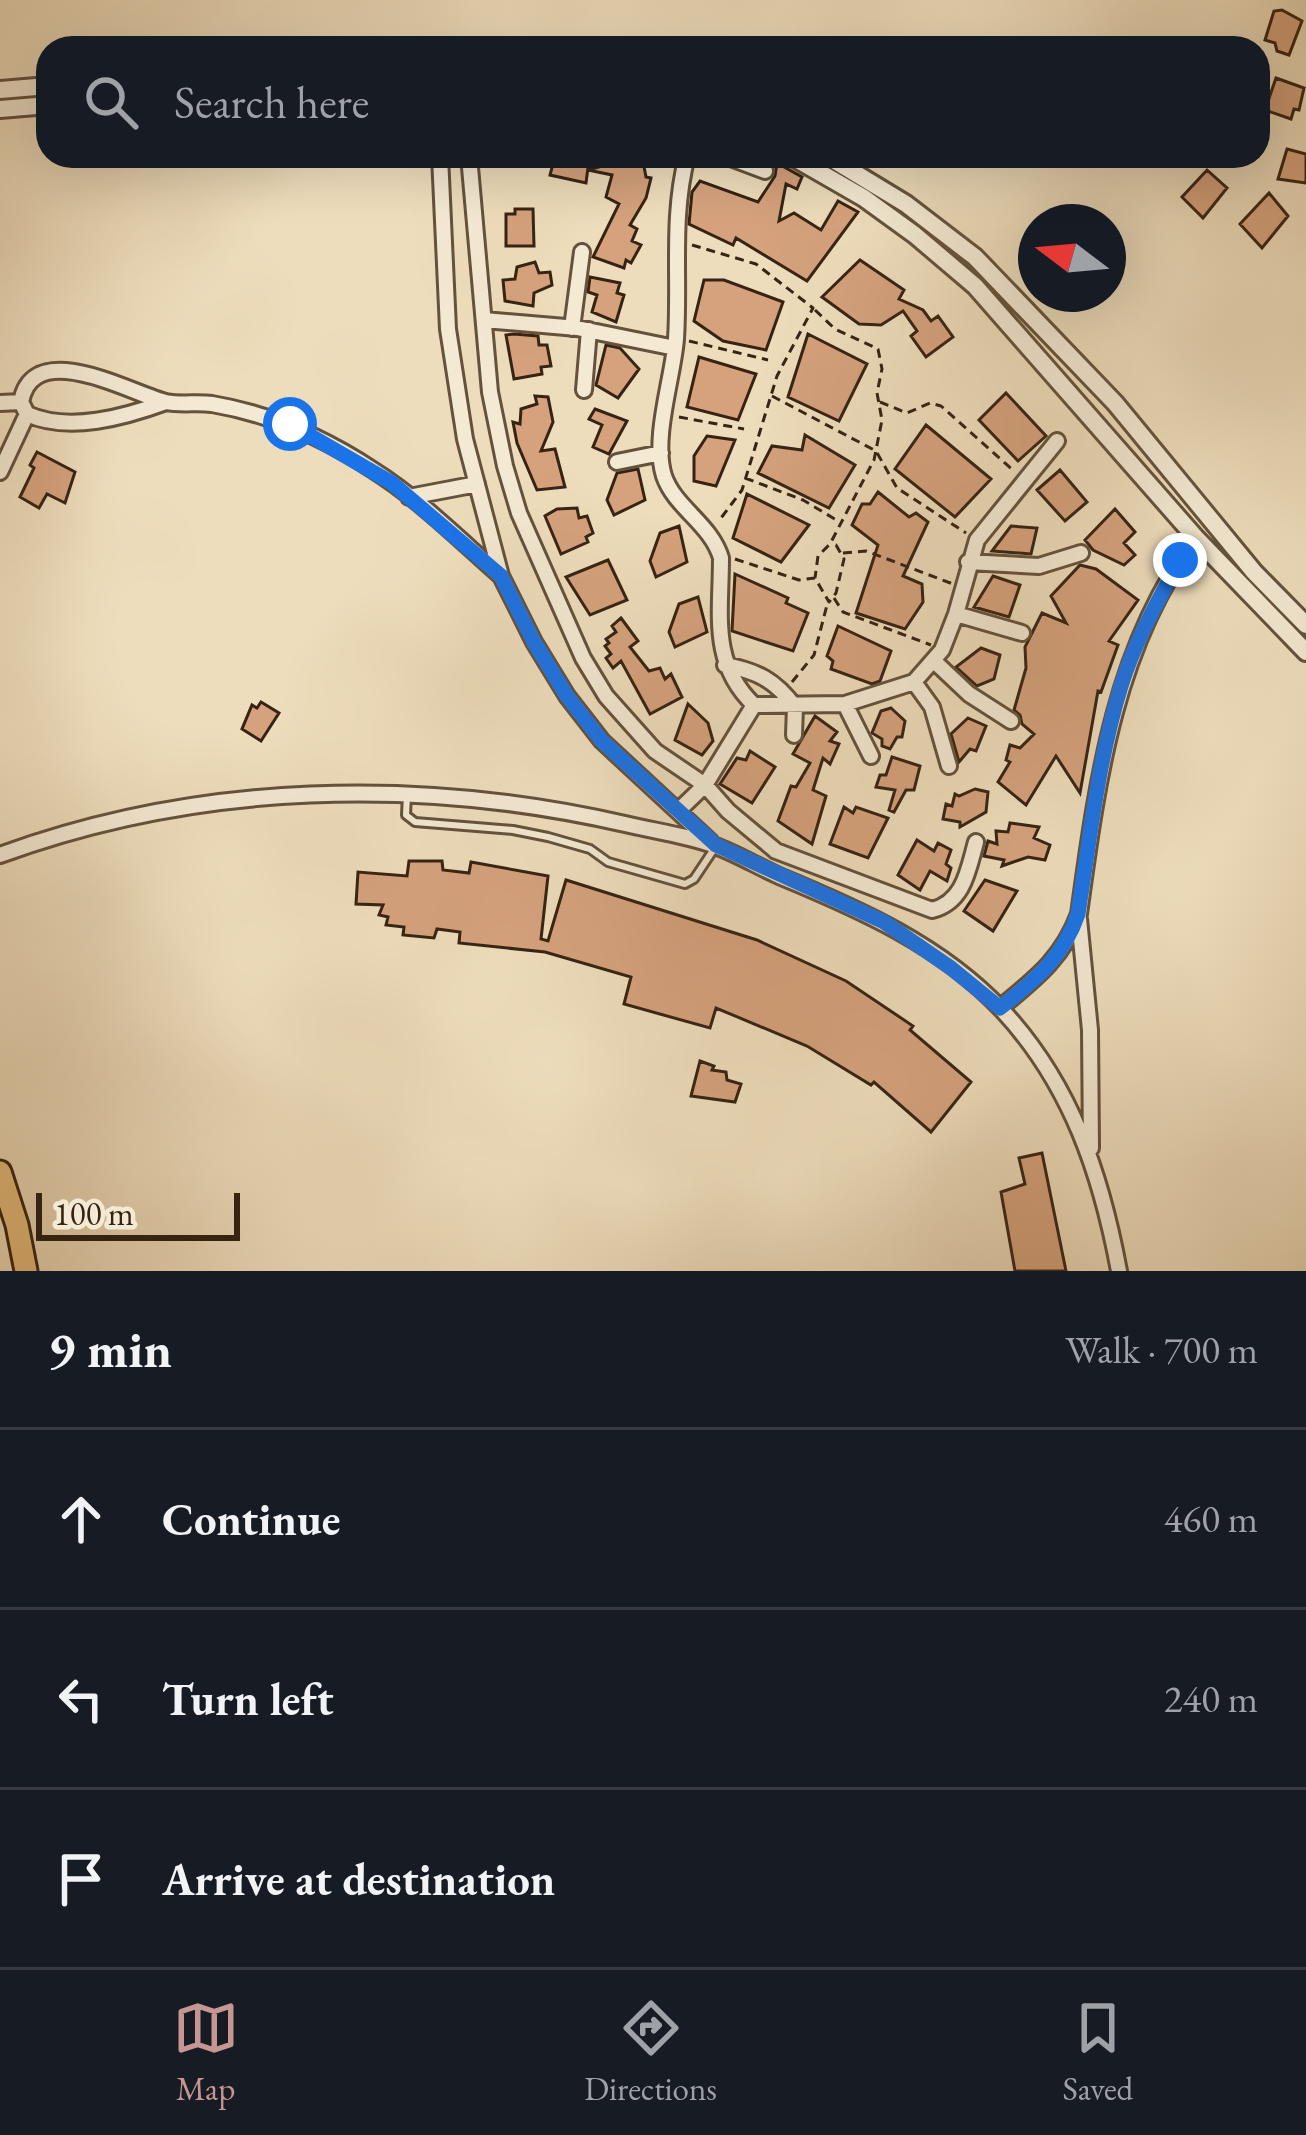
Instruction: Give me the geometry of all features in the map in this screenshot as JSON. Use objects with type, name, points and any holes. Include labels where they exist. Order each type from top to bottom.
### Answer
[{"type":"highway","points":[[0,1172],[26,1271]]},
{"type":"street","points":[[0,90],[36,87]]},
{"type":"street","points":[[0,109],[36,106]]},
{"type":"street","points":[[441,168],[448,329],[465,440],[501,576],[567,696],[602,741],[716,845]]},
{"type":"street","points":[[470,168],[490,392],[505,466],[538,563],[606,696],[655,751],[705,785],[776,851],[932,910],[946,907],[958,895],[976,842]]},
{"type":"street","points":[[685,168],[675,216],[675,343],[663,473],[710,533],[721,558],[725,665],[754,705],[845,704],[914,682],[938,655],[956,614],[976,540],[1057,441]]},
{"type":"street","points":[[757,168],[765,171]]},
{"type":"street","points":[[812,168],[864,198],[975,286],[1196,538],[1306,652]]},
{"type":"street","points":[[846,168],[905,204],[975,257],[1115,404],[1254,572],[1306,625]]},
{"type":"street","points":[[572,328],[582,252]]},
{"type":"street","points":[[484,320],[675,343]]},
{"type":"street","points":[[584,390],[589,330]]},
{"type":"street","points":[[0,472],[24,408],[23,389],[32,379],[67,372],[125,384],[166,402]]},
{"type":"street","points":[[0,404],[24,408],[39,420],[80,421],[133,414],[166,402],[206,403],[290,424],[372,469],[501,576]]},
{"type":"street","points":[[617,462],[662,453]]},
{"type":"street","points":[[410,497],[477,484]]},
{"type":"street","points":[[1090,1153],[1090,1030],[1078,914],[1093,808],[1122,683],[1143,629],[1196,538]]},
{"type":"street","points":[[968,562],[1039,566],[1081,553]]},
{"type":"street","points":[[956,614],[1022,633]]},
{"type":"street","points":[[938,655],[969,694],[1011,721]]},
{"type":"street","points":[[725,665],[761,674],[783,692],[795,707],[794,735]]},
{"type":"street","points":[[914,682],[932,707],[949,766]]},
{"type":"street","points":[[845,704],[871,756]]},
{"type":"street","points":[[678,811],[705,785],[754,705]]},
{"type":"street","points":[[0,856],[91,826],[274,796],[407,795],[550,807],[716,845],[884,922],[1000,1008],[1049,1072],[1090,1153],[1119,1271]]},
{"type":"street","points":[[1000,1008],[1062,952],[1078,914]]},
{"type":"lane","points":[[407,795],[406,815],[415,822],[548,837],[590,849],[608,862],[686,884],[716,845]]},
{"type":"path","points":[[676,241],[756,264],[835,328],[878,349],[882,420],[876,451],[830,544],[818,556],[815,578],[843,612],[938,655]]},
{"type":"path","points":[[710,533],[742,490],[776,376],[813,308]]},
{"type":"path","points":[[675,343],[768,360]]},
{"type":"path","points":[[771,395],[876,451],[897,488],[976,540]]},
{"type":"path","points":[[879,401],[907,413],[931,404],[941,406],[1022,480]]},
{"type":"path","points":[[665,414],[744,429]]},
{"type":"path","points":[[746,478],[802,500],[839,522]]},
{"type":"path","points":[[830,544],[841,553],[866,551],[963,587]]},
{"type":"path","points":[[783,692],[814,655],[823,613],[842,576],[841,553]]},
{"type":"path","points":[[721,558],[741,559],[799,580],[815,578]]},
{"type":"building","points":[[1282,10],[1302,21],[1289,55],[1277,51],[1266,36],[1274,11]]},
{"type":"building","points":[[1276,78],[1304,88],[1299,110],[1294,109],[1291,119],[1270,112]]},
{"type":"building","points":[[1287,149],[1306,154],[1306,183],[1278,179]]},
{"type":"building","points":[[552,168],[588,168],[586,183],[550,175]]},
{"type":"building","points":[[644,168],[651,178],[630,225],[637,229],[632,241],[641,245],[624,268],[593,257],[619,204],[606,197],[612,175],[588,170]]},
{"type":"building","points":[[776,168],[786,168],[802,177],[797,189],[786,184],[779,221],[794,213],[821,230],[838,201],[858,212],[807,281],[736,238],[733,245],[689,224],[692,192],[700,181],[758,202]]},
{"type":"building","points":[[1207,170],[1227,188],[1203,218],[1182,197]]},
{"type":"building","points":[[1269,193],[1288,216],[1262,248],[1240,224]]},
{"type":"building","points":[[515,209],[533,209],[534,246],[506,246],[506,214],[515,214]]},
{"type":"building","points":[[860,260],[904,290],[899,299],[923,310],[931,321],[938,316],[953,337],[926,357],[911,336],[917,331],[903,311],[881,325],[859,324],[822,297]]},
{"type":"building","points":[[535,262],[539,273],[550,272],[552,285],[534,293],[533,306],[505,301],[503,280],[515,279],[517,267]]},
{"type":"building","points":[[590,277],[620,283],[617,293],[624,295],[616,322],[592,312],[597,295],[588,292]]},
{"type":"building","points":[[704,280],[724,280],[783,302],[766,350],[723,341],[694,321]]},
{"type":"building","points":[[808,334],[867,364],[839,421],[788,397]]},
{"type":"building","points":[[506,335],[538,336],[539,345],[547,345],[551,366],[541,367],[542,374],[514,379]]},
{"type":"building","points":[[606,345],[620,348],[639,369],[618,398],[596,385]]},
{"type":"building","points":[[699,357],[756,374],[738,420],[687,407]]},
{"type":"building","points":[[1006,393],[1046,436],[1018,461],[979,420]]},
{"type":"building","points":[[535,396],[548,397],[553,422],[541,451],[555,449],[565,487],[537,490],[517,443],[513,422],[520,424],[521,409],[537,404]]},
{"type":"building","points":[[595,409],[627,421],[609,454],[593,447],[602,425],[589,419]]},
{"type":"building","points":[[926,425],[991,479],[955,517],[895,469]]},
{"type":"building","points":[[805,435],[855,465],[829,508],[758,473],[772,446],[802,450]]},
{"type":"building","points":[[707,436],[735,440],[716,486],[694,481],[694,456]]},
{"type":"building","points":[[37,452],[75,472],[65,503],[47,494],[39,508],[20,497]]},
{"type":"building","points":[[638,469],[645,500],[614,515],[607,500],[617,473]]},
{"type":"building","points":[[1060,470],[1087,502],[1065,521],[1037,490]]},
{"type":"building","points":[[878,492],[909,517],[916,513],[928,522],[903,576],[922,584],[923,602],[905,629],[856,613],[878,545],[852,525],[862,504],[870,504]]},
{"type":"building","points":[[747,494],[809,525],[781,562],[733,538]]},
{"type":"building","points":[[577,508],[579,518],[587,516],[593,533],[586,537],[588,542],[561,554],[545,516],[557,509]]},
{"type":"building","points":[[1115,509],[1135,532],[1124,543],[1135,555],[1124,565],[1093,550],[1085,540]]},
{"type":"building","points":[[679,526],[687,562],[656,577],[650,561],[660,533]]},
{"type":"building","points":[[1011,526],[1037,528],[1031,554],[992,551]]},
{"type":"building","points":[[608,560],[627,600],[590,615],[566,577]]},
{"type":"building","points":[[1080,565],[1096,569],[1138,600],[1109,641],[1118,645],[1098,691],[1080,793],[1056,756],[1026,805],[998,782],[1010,762],[1006,760],[1010,745],[1020,748],[1034,734],[1014,710],[1026,668],[1025,647],[1042,613],[1066,623],[1051,596]]},
{"type":"building","points":[[735,574],[788,598],[786,603],[808,613],[793,651],[732,631]]},
{"type":"building","points":[[993,576],[1020,585],[1009,617],[974,607]]},
{"type":"building","points":[[698,597],[707,632],[675,647],[669,632],[679,604]]},
{"type":"building","points":[[621,618],[638,641],[630,647],[649,671],[660,668],[665,679],[671,674],[682,697],[650,714],[621,661],[613,668],[606,658],[611,654],[606,639],[616,632],[612,626]]},
{"type":"building","points":[[838,626],[891,651],[880,681],[872,684],[831,669],[833,661],[827,656]]},
{"type":"building","points":[[981,648],[1000,655],[994,679],[977,686],[956,667]]},
{"type":"building","points":[[261,702],[279,713],[261,741],[242,729],[252,705],[257,708]]},
{"type":"building","points":[[688,704],[708,723],[713,741],[702,755],[675,740]]},
{"type":"building","points":[[891,708],[905,721],[902,737],[890,749],[872,733],[881,711]]},
{"type":"building","points":[[815,716],[837,732],[830,741],[839,744],[830,764],[823,758],[813,790],[826,796],[812,844],[778,821],[791,786],[796,787],[810,763],[793,754]]},
{"type":"building","points":[[968,718],[986,726],[976,751],[970,749],[959,762],[951,734]]},
{"type":"building","points":[[750,751],[775,767],[752,803],[720,784],[737,758],[746,760]]},
{"type":"building","points":[[892,757],[920,766],[914,790],[906,790],[894,812],[889,810],[895,790],[876,787]]},
{"type":"building","points":[[975,789],[988,792],[986,812],[960,827],[960,822],[943,819],[946,804],[952,806],[955,794]]},
{"type":"building","points":[[844,807],[853,813],[856,807],[888,818],[868,858],[830,844]]},
{"type":"building","points":[[1010,823],[1039,827],[1034,838],[1050,845],[1045,860],[1028,857],[1002,866],[1004,860],[984,856],[988,841],[997,844],[996,831],[1008,832]]},
{"type":"building","points":[[917,840],[934,851],[938,843],[951,850],[947,881],[930,871],[920,890],[898,875]]},
{"type":"building","points":[[409,861],[442,861],[443,870],[469,873],[471,862],[548,876],[541,939],[548,941],[566,880],[757,940],[846,981],[913,1026],[910,1030],[971,1082],[931,1132],[874,1082],[871,1085],[807,1046],[716,1008],[710,1028],[624,1004],[631,977],[545,952],[459,943],[460,932],[437,929],[434,938],[403,935],[404,927],[386,925],[388,917],[379,915],[383,905],[356,904],[358,872],[407,876]]},
{"type":"building","points":[[985,880],[1017,891],[993,931],[964,911]]},
{"type":"building","points":[[700,1061],[741,1084],[735,1102],[691,1096]]},
{"type":"building","points":[[1042,1153],[1066,1271],[1015,1271],[1001,1192],[1025,1184],[1019,1158]]},
{"type":"route","points":[[290,424],[392,483],[501,576],[567,696],[602,741],[716,845],[884,922],[1000,1008],[1048,968],[1071,936],[1107,736],[1122,683],[1143,629],[1180,560]]}]
